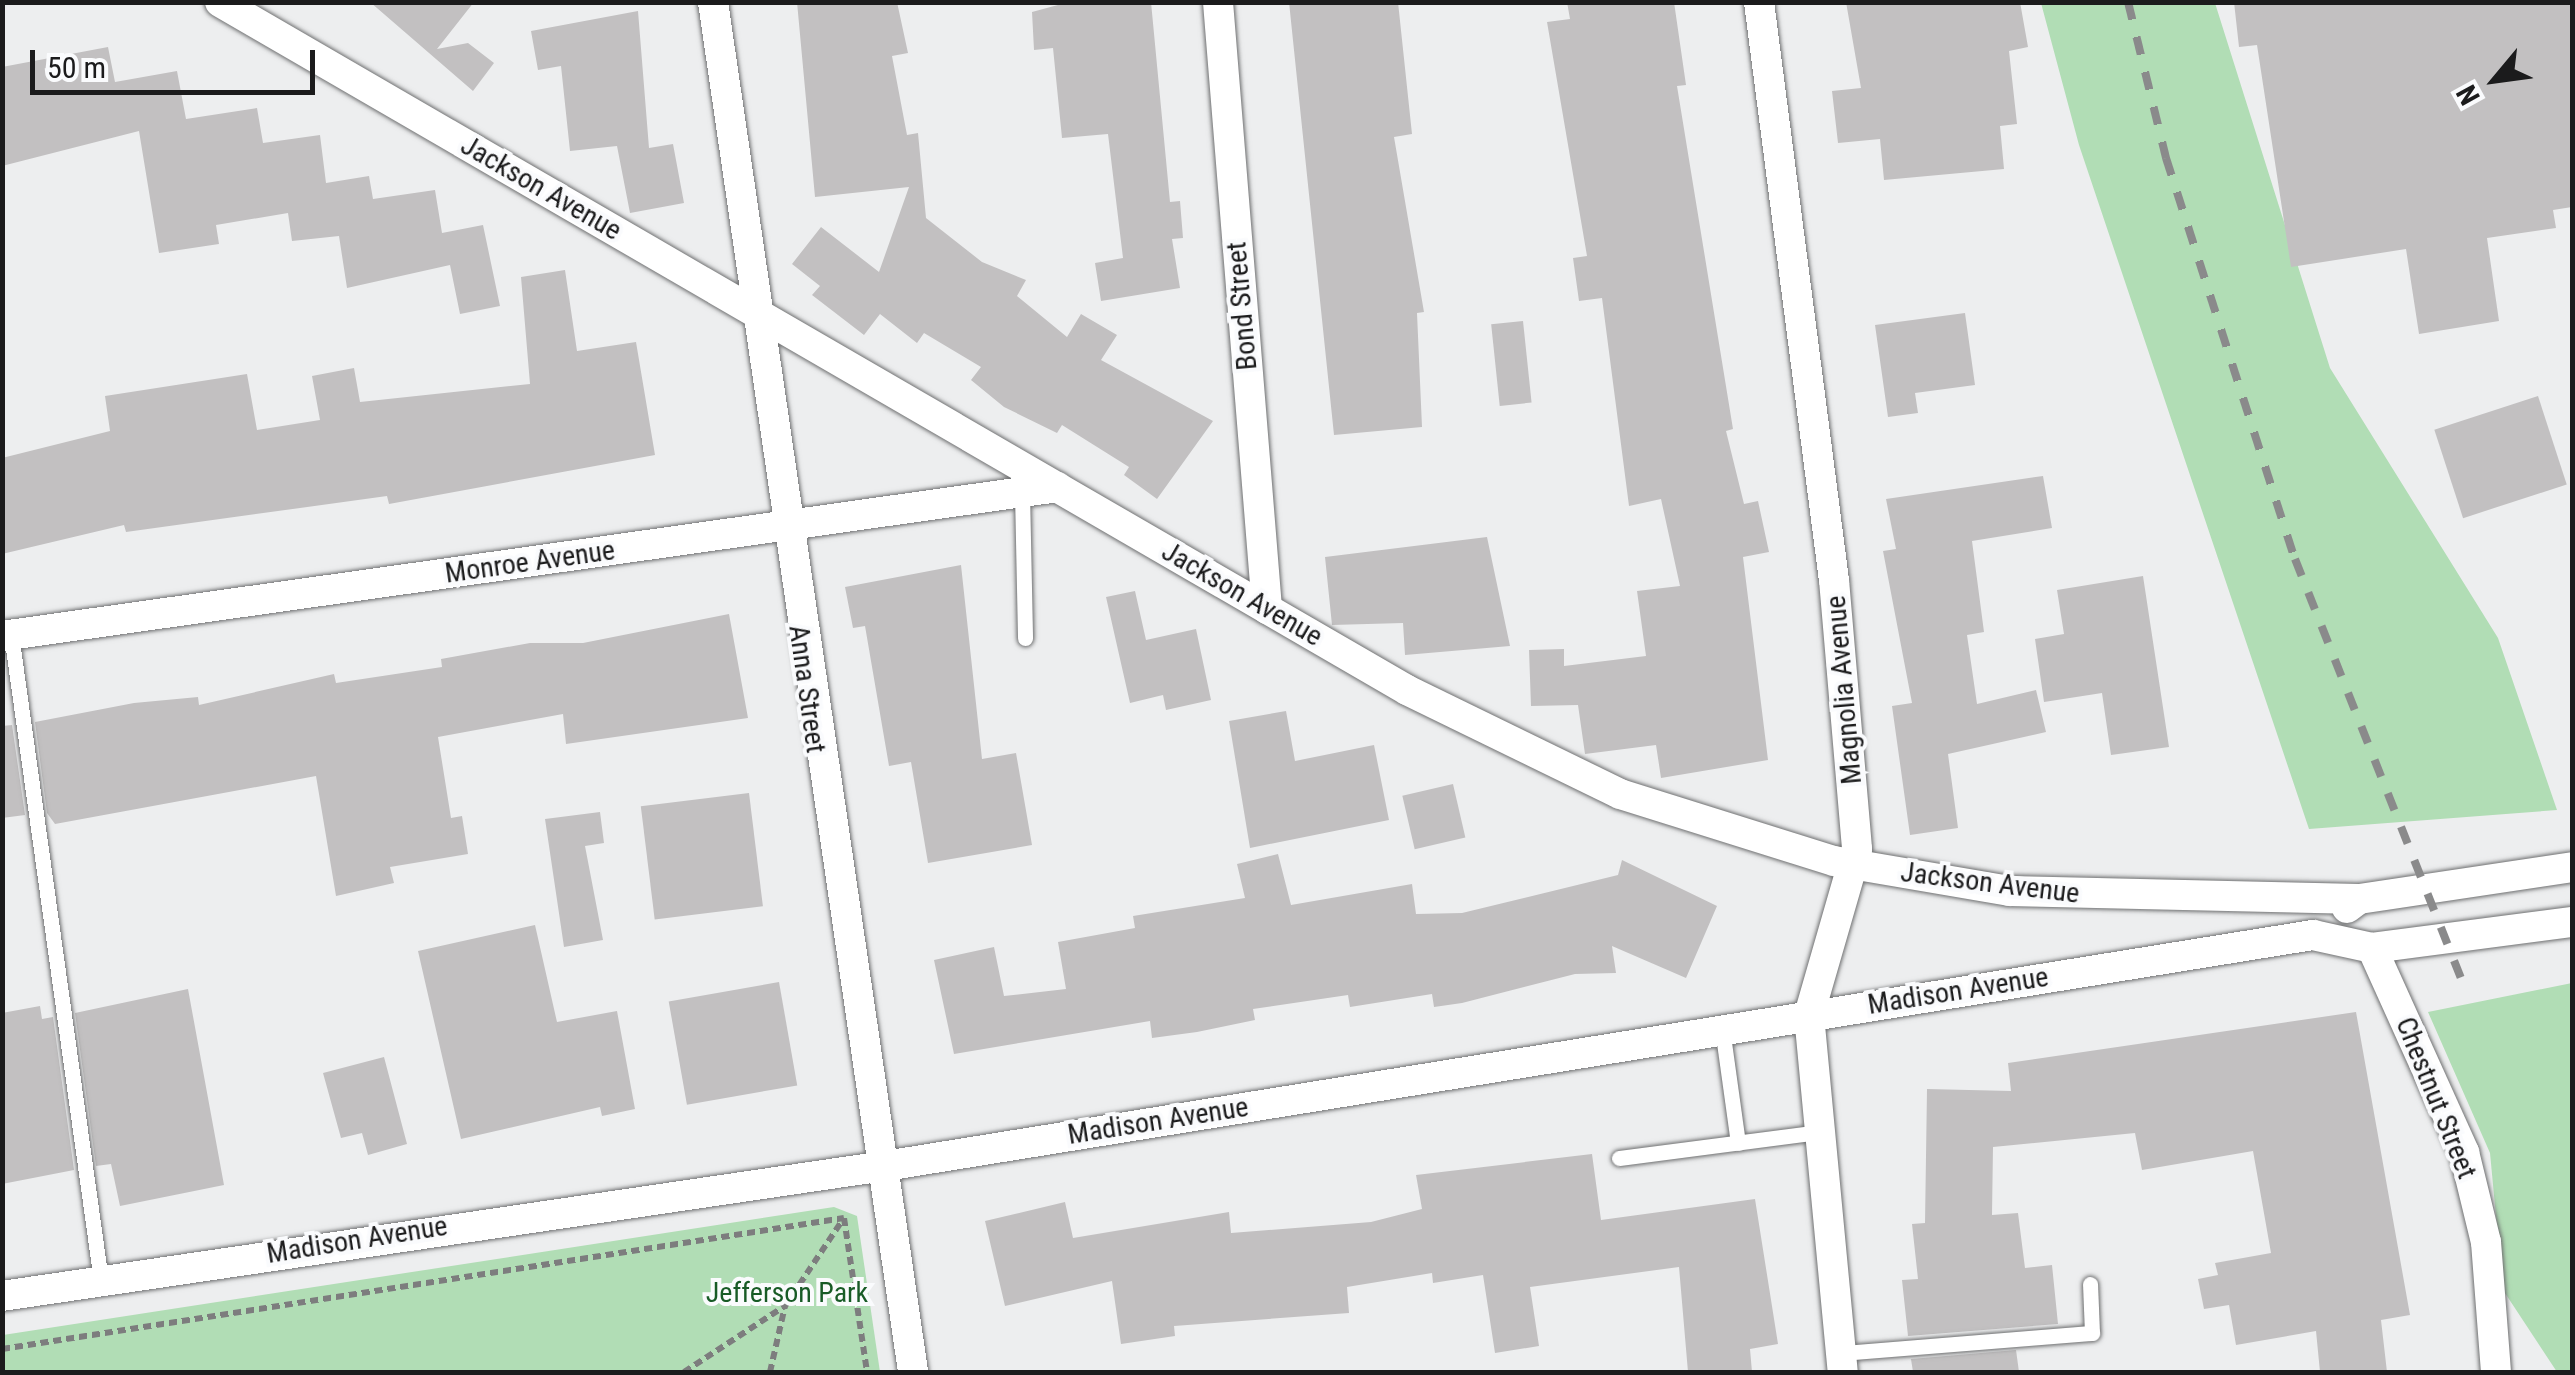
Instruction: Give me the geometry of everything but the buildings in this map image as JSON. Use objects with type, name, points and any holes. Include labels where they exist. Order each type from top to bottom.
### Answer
[{"type":"street","name":"Jackson Avenue","points":[[220,2],[1267,609],[1620,794],[1854,864],[2009,891],[2360,898]]},
{"type":"street","points":[[273,2],[278,36]]},
{"type":"street","name":"Anna Street","points":[[713,2],[752,310],[866,1095],[885,1166],[913,1372]]},
{"type":"street","name":"Bond Street","points":[[1218,2],[1267,609]]},
{"type":"street","name":"Magnolia Avenue","points":[[1760,2],[1834,580],[1854,864],[1808,1015],[1842,1363]]},
{"type":"street","name":"Monroe Avenue","points":[[7,635],[1058,487]]},
{"type":"street","name":"Madison Avenue","points":[[2313,935],[2360,898],[2572,867]]},
{"type":"street","name":"Madison Avenue","points":[[2,1296],[885,1166],[2313,935],[2372,948],[2572,922]]},
{"type":"street","name":"Chestnut Street","points":[[2372,948],[2464,1152],[2486,1242],[2496,1372]]},
{"type":"lane","points":[[1022,492],[1025,638]]},
{"type":"lane","points":[[7,635],[101,1281]]},
{"type":"lane","points":[[1722,1028],[1738,1143]]},
{"type":"lane","points":[[1619,1158],[1820,1132]]},
{"type":"lane","points":[[1842,1363],[2092,1332],[2090,1284]]},
{"type":"path","points":[[770,1372],[785,1306],[844,1218]]},
{"type":"path","points":[[2,1348],[844,1218]]},
{"type":"path","points":[[844,1218],[867,1372]]},
{"type":"path","points":[[684,1372],[785,1306]]},
{"type":"green space","points":[[2041,3],[2215,3],[2330,368],[2498,638],[2557,810],[2309,829],[2079,145]]},
{"type":"green space","points":[[2572,983],[2572,1372],[2557,1372],[2503,1290],[2490,1153],[2428,1012]]},
{"type":"green space","name":"Jefferson Park","points":[[834,1207],[857,1216],[880,1372],[3,1372],[3,1335]]},
{"type":"railway","points":[[2128,2],[2166,158],[2295,559],[2461,979]]}]
